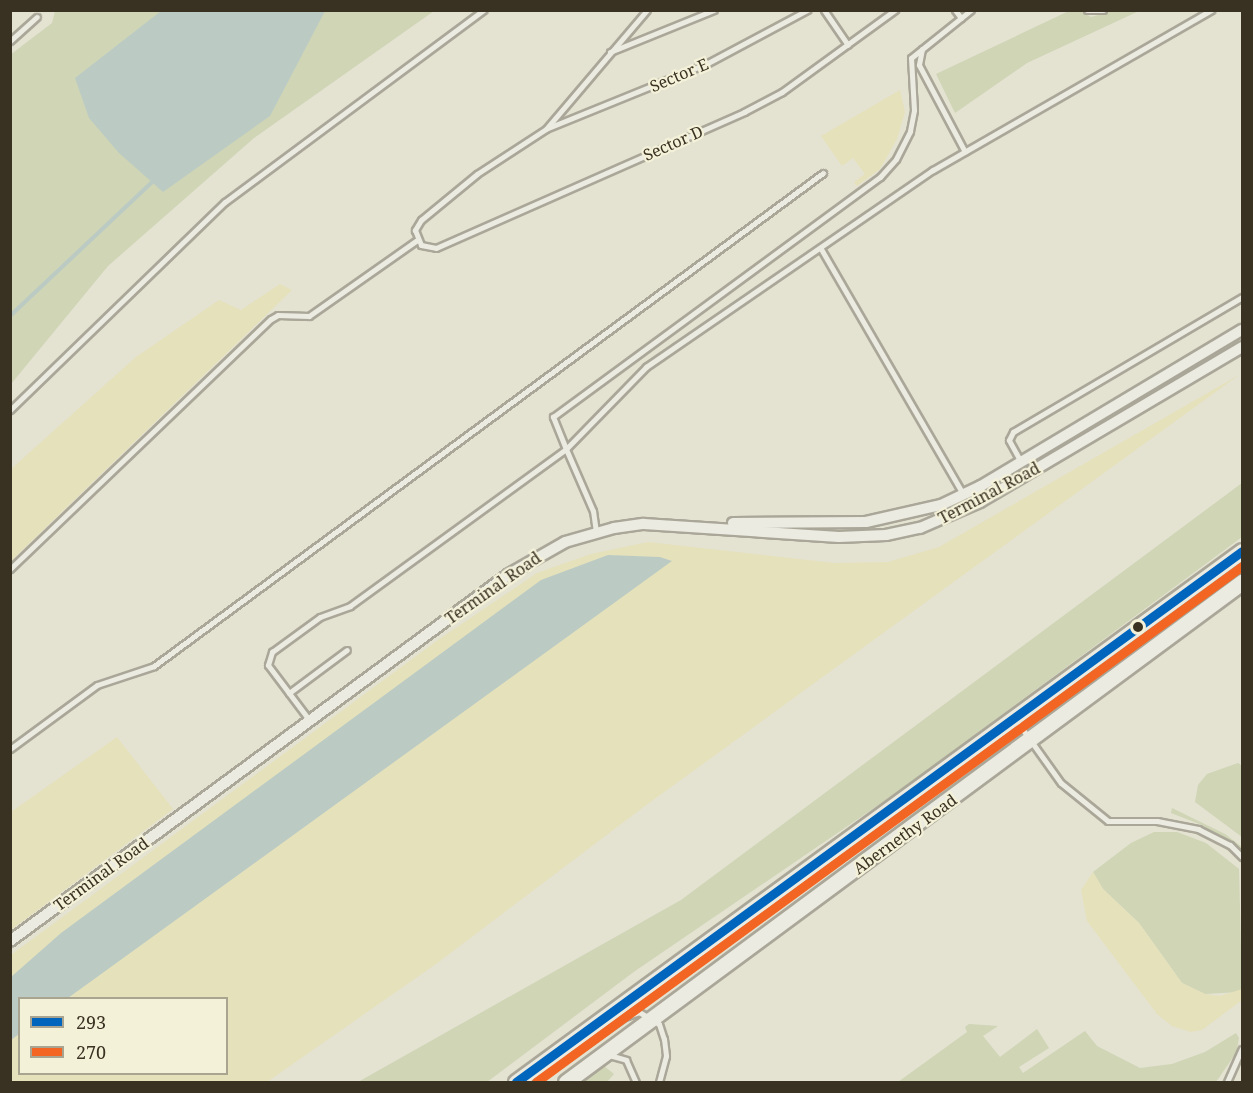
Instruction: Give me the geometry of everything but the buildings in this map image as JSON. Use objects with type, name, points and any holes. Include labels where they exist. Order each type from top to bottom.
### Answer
[{"type":"main road","name":"Abernethy Road","points":[[520,1080],[1242,551]]},
{"type":"main road","name":"Abernethy Road","points":[[566,1083],[1031,741],[1242,582]]},
{"type":"street","points":[[670,524],[886,520],[964,495],[1242,330]]},
{"type":"street","name":"Terminal Road","points":[[10,941],[536,556],[596,532],[670,524],[839,537],[886,535],[920,528],[980,502],[1242,347]]},
{"type":"lane","points":[[10,410],[225,202],[484,10]]},
{"type":"lane","points":[[10,569],[271,319],[278,315],[309,316],[417,240],[415,230],[421,220],[477,174],[546,129],[647,10]]},
{"type":"lane","points":[[610,52],[714,10]]},
{"type":"lane","name":"Sector E","points":[[546,129],[706,64],[807,10]]},
{"type":"lane","points":[[824,10],[848,45]]},
{"type":"lane","name":"Sector D","points":[[417,240],[425,247],[436,248],[744,112],[782,92],[895,10]]},
{"type":"lane","points":[[955,10],[960,18]]},
{"type":"lane","points":[[596,532],[593,511],[553,417],[888,169],[906,143],[913,119],[910,58],[971,10]]},
{"type":"lane","points":[[1087,10],[1102,10]]},
{"type":"lane","points":[[310,721],[268,665],[272,652],[320,617],[350,606],[566,448],[646,367],[965,152],[1211,10]]},
{"type":"lane","points":[[10,41],[37,17]]},
{"type":"lane","points":[[930,41],[917,61],[965,152]]},
{"type":"lane","points":[[10,749],[97,685],[154,666],[823,173]]},
{"type":"lane","points":[[821,249],[964,495]]},
{"type":"lane","points":[[1021,462],[1009,440],[1013,432],[1242,297]]},
{"type":"lane","points":[[290,693],[347,650]]},
{"type":"lane","points":[[1015,719],[1062,783],[1108,821],[1157,821],[1198,829],[1230,845],[1242,857]]},
{"type":"lane","points":[[520,1080],[569,1056],[632,1012],[639,1011],[653,1019],[666,1048],[659,1083]]},
{"type":"lane","points":[[1227,1083],[1242,1049]]},
{"type":"lane","points":[[597,1060],[619,1056],[632,1067],[636,1083]]},
{"type":"green space","points":[[1071,10],[1081,11],[1091,17],[1113,11],[1139,11],[1027,63],[955,113],[936,74]]},
{"type":"green space","points":[[55,11],[434,11],[254,138],[108,266],[11,384],[10,55],[52,23]]},
{"type":"green space","points":[[1242,483],[1242,537],[896,793],[635,971],[487,1082],[358,1082],[681,900]]},
{"type":"green space","points":[[1238,763],[1242,766],[1242,837],[1195,802],[1198,785],[1207,774]]},
{"type":"green space","points":[[1172,808],[1225,834],[1242,847],[1242,852],[1202,825],[1171,813]]},
{"type":"green space","points":[[1154,832],[1177,832],[1206,843],[1239,869],[1242,989],[1238,992],[1205,994],[1182,983],[1139,923],[1103,889],[1093,872],[1131,843]]},
{"type":"green space","points":[[969,1024],[998,1026],[983,1036],[1000,1057],[1037,1029],[1049,1048],[1019,1067],[1023,1073],[1085,1031],[1097,1046],[1140,1068],[1172,1064],[1205,1052],[1236,1033],[1239,1038],[1236,1053],[1216,1082],[898,1082],[967,1032],[965,1027]]},
{"type":"green space","points":[[604,1066],[614,1074],[607,1082],[583,1082]]},
{"type":"sand","points":[[900,90],[905,112],[897,139],[880,169],[857,186],[854,182],[865,174],[853,158],[842,166],[821,136]]},
{"type":"sand","points":[[280,284],[292,290],[11,561],[11,469],[136,357],[219,300],[241,310]]},
{"type":"sand","points":[[1239,375],[645,806],[436,964],[267,1082],[11,1082],[11,955],[438,640],[537,573],[591,554],[648,542],[834,563],[888,562],[939,547]]},
{"type":"sand","points":[[117,737],[173,809],[11,930],[11,812]]},
{"type":"sand","points":[[1093,872],[1103,889],[1139,923],[1182,983],[1205,994],[1220,996],[1242,989],[1242,1000],[1202,1030],[1191,1032],[1172,1026],[1157,1014],[1087,921],[1081,890]]},
{"type":"shaded area","points":[[161,11],[325,11],[270,116],[163,192],[119,153],[89,118],[75,78]]},
{"type":"shaded area","points":[[608,555],[660,557],[672,561],[69,997],[18,997],[18,1035],[11,1040],[11,977],[61,933],[541,580]]},
{"type":"waterway","points":[[10,316],[152,182]]},
{"type":"transit line","name":"293","points":[[516,1082],[1242,551]]},
{"type":"transit line","name":"270","points":[[536,1082],[1242,566]]}]
